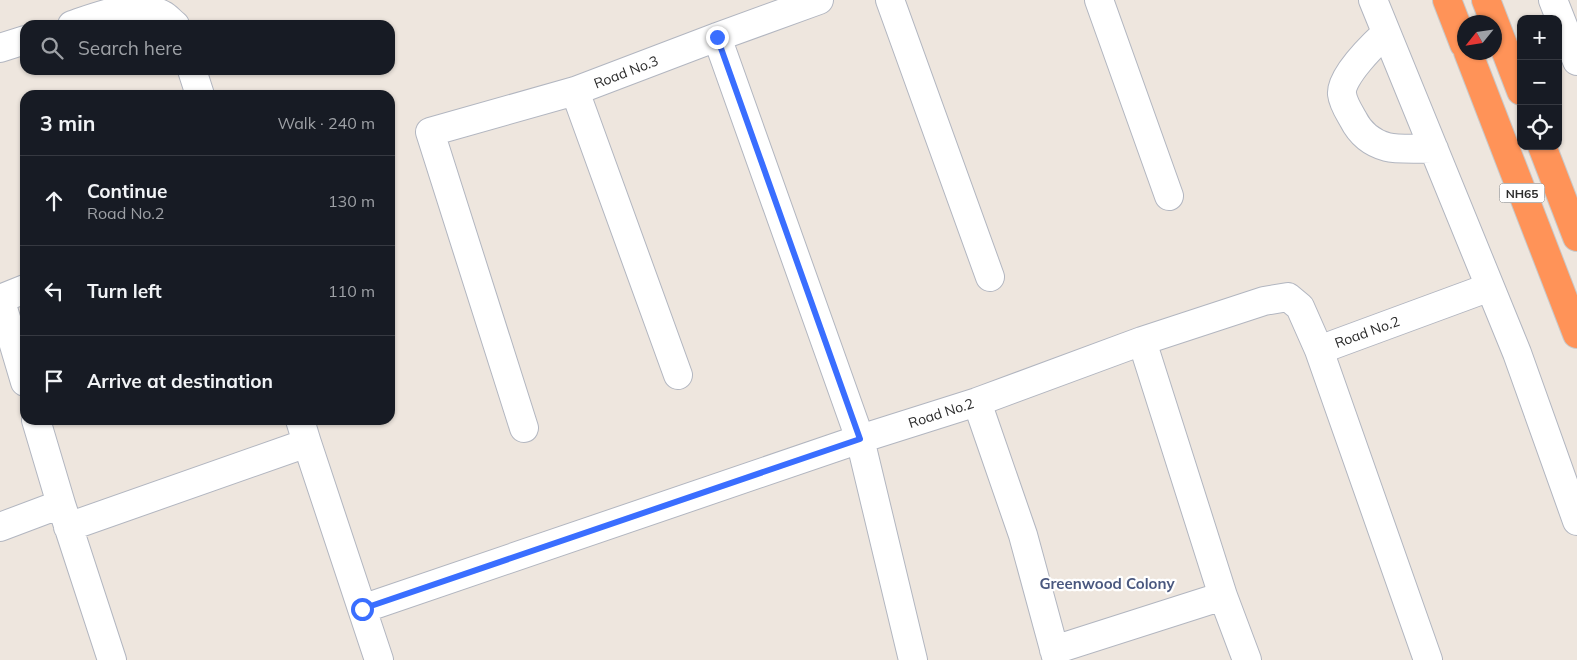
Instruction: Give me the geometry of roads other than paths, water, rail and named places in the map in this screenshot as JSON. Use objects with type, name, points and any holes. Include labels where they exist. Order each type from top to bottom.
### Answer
[{"type":"highway","points":[[1447,0],[1457,26]]},
{"type":"highway","points":[[1486,0],[1517,80]]},
{"type":"highway","name":"NH65","points":[[1471,60],[1577,334]]},
{"type":"highway","name":"NH65","points":[[1544,150],[1577,237]]},
{"type":"street","name":"Road No.3","points":[[524,428],[430,132],[575,91],[819,0]]},
{"type":"street","points":[[890,0],[990,278]]},
{"type":"street","points":[[1099,0],[1169,196]]},
{"type":"street","points":[[1373,0],[1516,353],[1577,521]]},
{"type":"street","points":[[1554,0],[1576,55]]},
{"type":"street","points":[[88,20],[128,7],[150,8],[169,20]]},
{"type":"street","points":[[1386,33],[1371,47],[1346,81],[1342,93],[1348,109],[1357,128],[1372,141],[1389,148],[1434,149]]},
{"type":"street","points":[[717,37],[860,439],[913,660]]},
{"type":"street","points":[[0,48],[20,42]]},
{"type":"street","points":[[194,75],[198,90]]},
{"type":"street","points":[[575,91],[678,375]]},
{"type":"street","name":"Road No.2","points":[[362,609],[860,439],[977,402],[1142,341],[1264,301],[1288,297],[1300,307],[1319,350],[1490,287]]},
{"type":"street","points":[[20,291],[0,299],[8,353],[20,373]]},
{"type":"street","points":[[1142,341],[1223,596],[1247,660]]},
{"type":"street","points":[[1319,350],[1428,660]]},
{"type":"street","points":[[977,402],[1023,535],[1056,655],[1223,596]]},
{"type":"street","points":[[37,425],[64,516],[112,660]]},
{"type":"street","points":[[0,527],[64,516],[304,431],[379,660]]},
{"type":"district","name":"Greenwood Colony","points":[[1107,583]]}]
